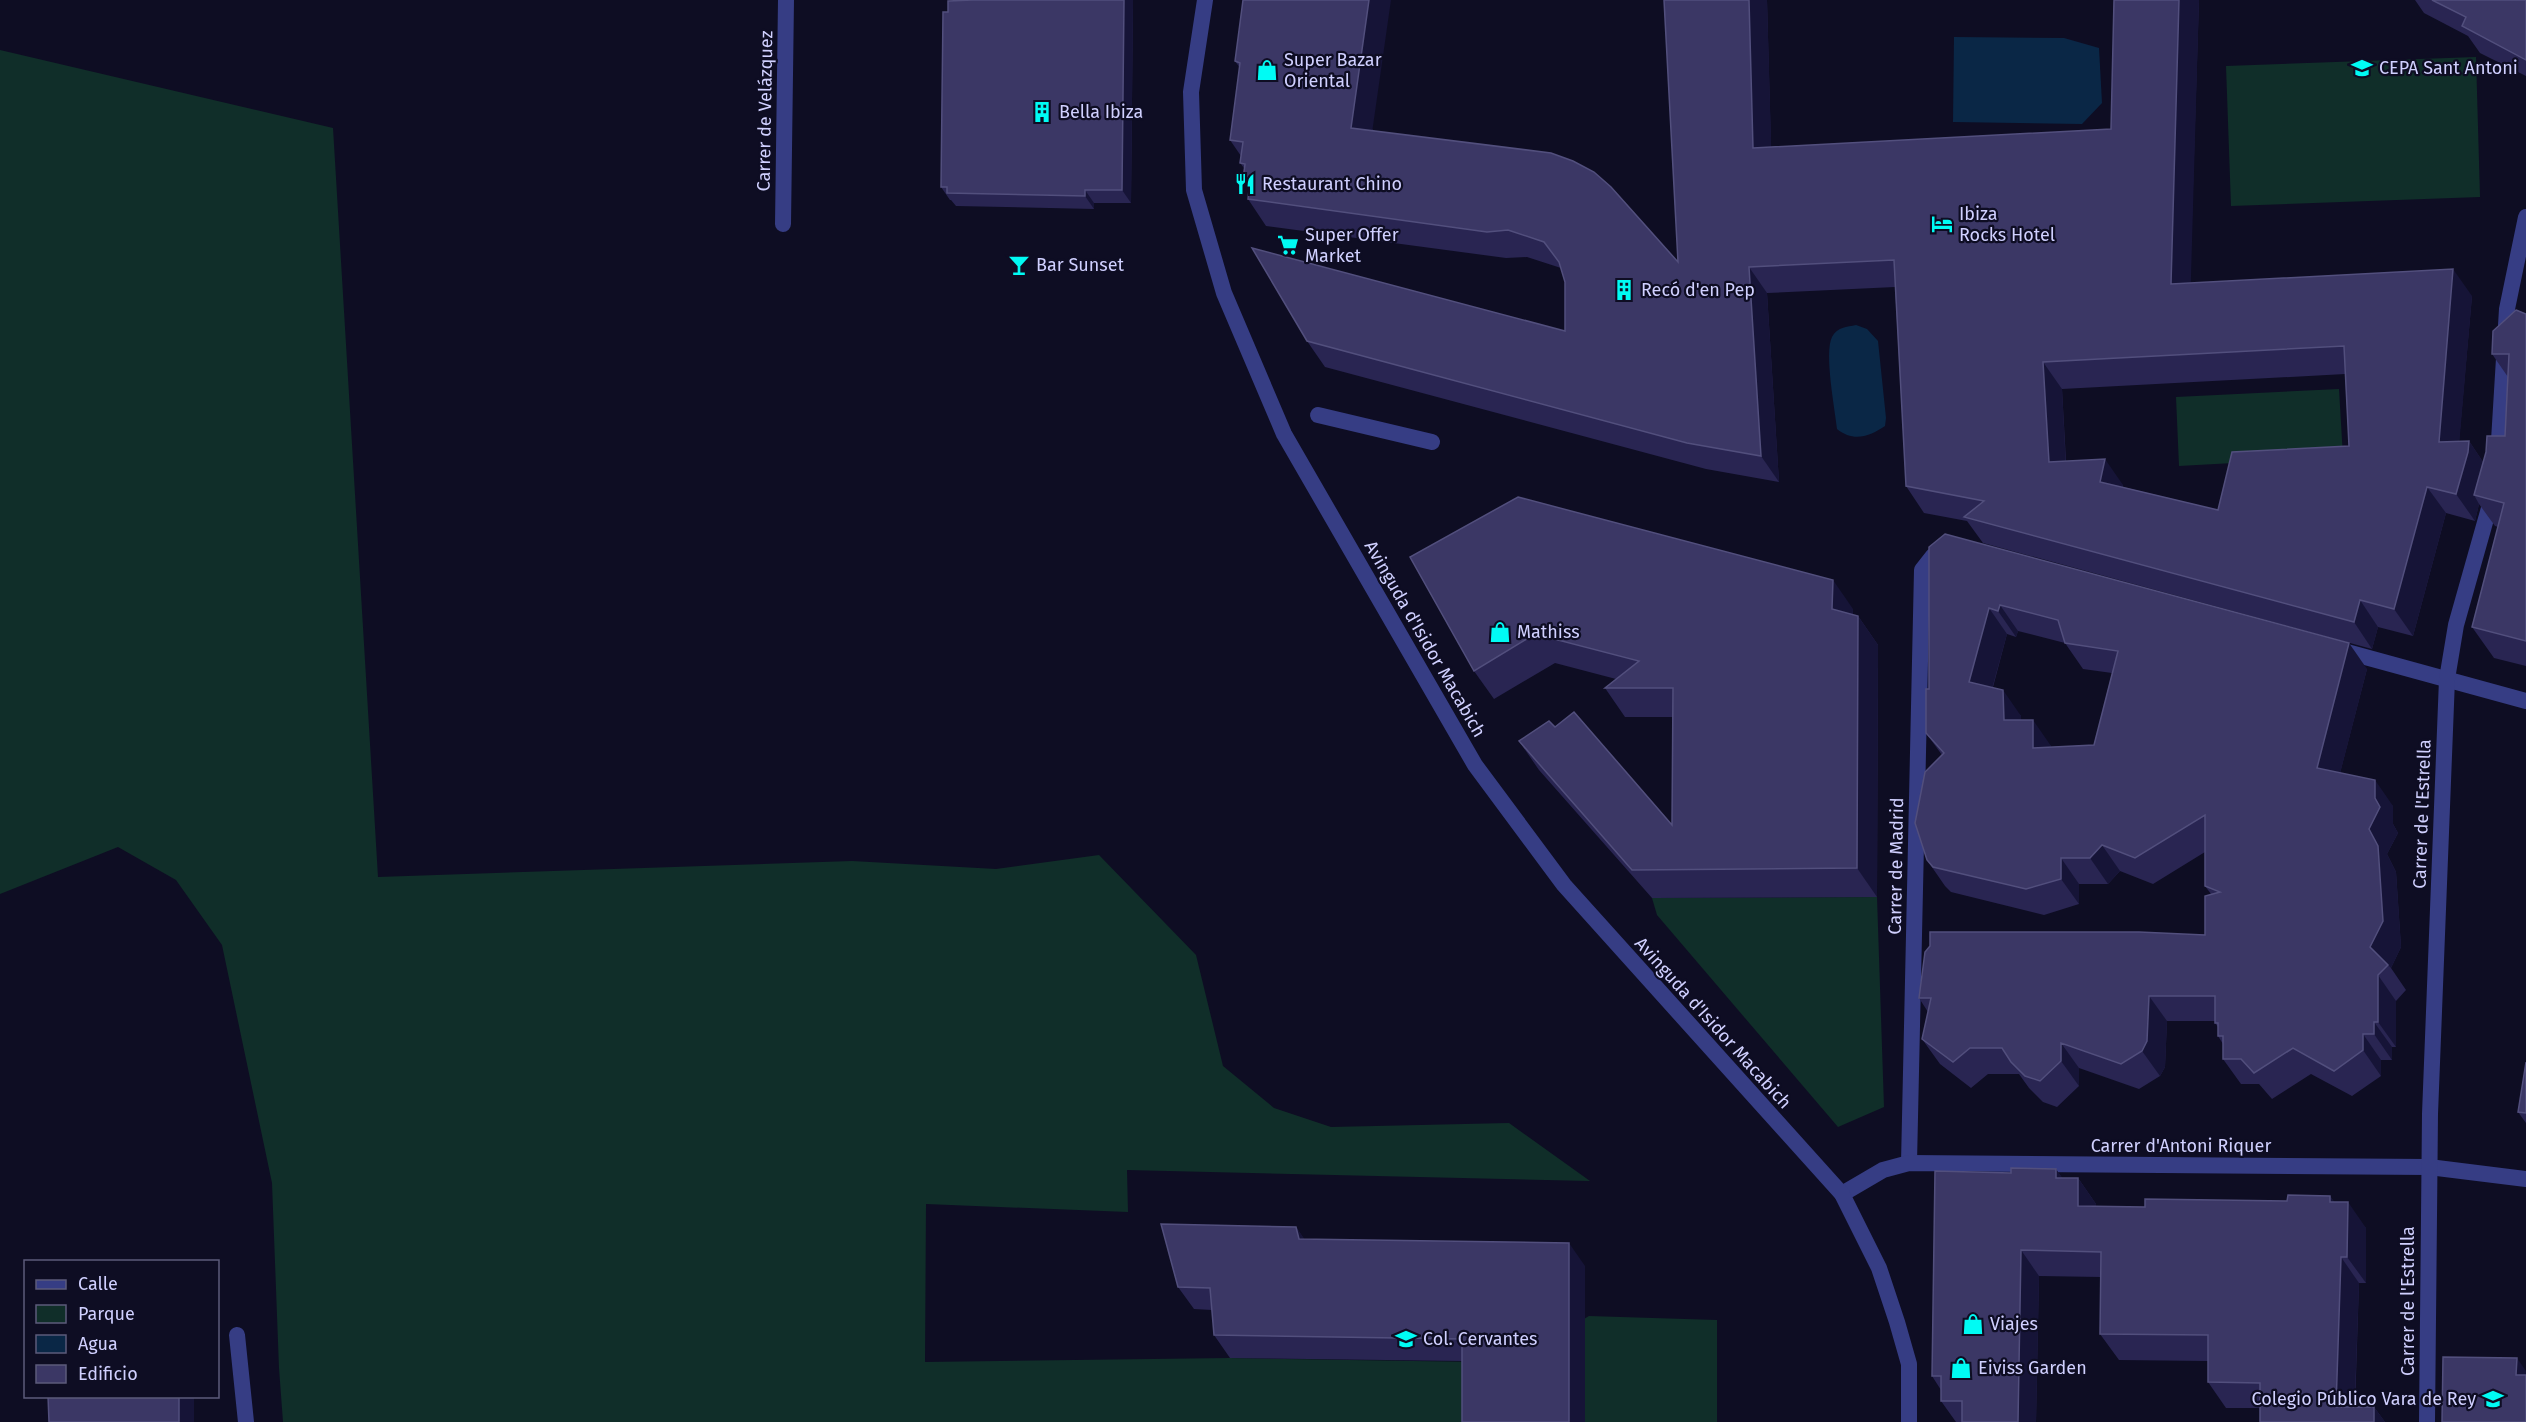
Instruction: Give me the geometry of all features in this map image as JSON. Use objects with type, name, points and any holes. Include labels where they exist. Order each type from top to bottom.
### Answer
[{"type":"street","name":"Carrer de Velázquez","points":[[783,224],[786,0]]},
{"type":"street","name":"Avinguda d'Isidor Macabich","points":[[1205,0],[1191,92],[1194,190],[1224,293],[1284,434],[1482,774],[1564,885],[1842,1194]]},
{"type":"street","name":"Carrer de l'Estrella","points":[[2427,1422],[2429,1167],[2447,679],[2456,625],[2497,474],[2507,309],[2526,217]]},
{"type":"street","points":[[1318,415],[1432,442]]},
{"type":"street","name":"Carrer de Madrid","points":[[1909,1163],[1922,570],[1933,556],[1953,546],[1964,549]]},
{"type":"street","points":[[2320,644],[2526,701]]},
{"type":"street","name":"Carrer d'Antoni Riquer","points":[[1842,1194],[1883,1170],[1909,1163],[2429,1167],[2526,1179]]},
{"type":"street","points":[[1842,1194],[1879,1268],[1897,1322],[1909,1364],[1909,1422]]},
{"type":"street","points":[[237,1335],[246,1422]]},
{"type":"green space","points":[[0,50],[333,128],[378,877],[852,861],[996,869],[1099,855],[1196,955],[1223,1066],[1274,1108],[1331,1127],[1509,1123],[1590,1181],[1127,1170],[1128,1212],[926,1204],[925,1362],[1230,1358],[1478,1362],[1478,1422],[283,1422],[272,1183],[222,945],[176,880],[118,847],[0,894]]},
{"type":"green space","points":[[2476,57],[2480,197],[2231,206],[2226,66]]},
{"type":"green space","points":[[2339,389],[2343,457],[2179,466],[2176,397]]},
{"type":"green space","points":[[1877,897],[1884,1107],[1838,1127],[1657,915],[1652,898]]},
{"type":"green space","points":[[1589,1316],[1717,1320],[1717,1422],[1584,1422],[1584,1319]]},
{"type":"water","points":[[1954,37],[2064,38],[2099,48],[2102,103],[2082,124],[1953,122]]},
{"type":"water","points":[[1856,325],[1867,329],[1878,341],[1886,418],[1885,426],[1879,430],[1855,437],[1837,429],[1829,355],[1834,334],[1842,328]]},
{"type":"building","name":"Bella Ibiza","points":[[1124,0],[1122,190],[1085,190],[1085,196],[947,193],[947,187],[941,187],[943,12],[948,12],[948,1]]},
{"type":"building","points":[[1243,0],[1369,0],[1351,128],[1551,153],[1573,161],[1594,172],[1611,187],[1678,262],[1664,0],[1749,0],[1753,148],[2111,129],[2114,0],[2179,0],[2171,284],[2453,269],[2439,442],[2469,441],[2456,494],[2427,487],[2394,609],[2360,600],[2354,622],[1964,517],[1984,501],[1906,486],[1894,260],[1749,267],[1761,456],[1687,443],[1307,341],[1252,248],[1565,331],[1565,282],[1559,262],[1544,242],[1508,230],[1487,232],[1248,199],[1250,180],[1243,180],[1245,164],[1240,163],[1243,142],[1230,140],[1240,63],[1235,61]],"holes":[[[2344,346],[2349,446],[2232,452],[2218,510],[2100,482],[2105,459],[2049,462],[2043,362]]]},
{"type":"building","points":[[2432,0],[2526,0],[2526,60],[2462,26],[2466,17]]},
{"type":"building","points":[[2516,310],[2526,314],[2526,641],[2472,627],[2504,503],[2474,495],[2486,452],[2487,436],[2505,436],[2509,354],[2492,354],[2493,331]]},
{"type":"building","points":[[1518,497],[1833,580],[1832,609],[1858,616],[1857,868],[1632,870],[1519,741],[1549,721],[1555,727],[1574,712],[1672,825],[1673,688],[1605,688],[1639,661],[1535,634],[1474,671],[1410,557]]},
{"type":"building","points":[[1945,534],[2349,643],[2317,768],[2375,780],[2375,798],[2380,807],[2369,829],[2378,846],[2383,921],[2370,947],[2388,965],[2378,975],[2378,1022],[2374,1022],[2374,1034],[2363,1034],[2363,1050],[2334,1071],[2293,1048],[2254,1073],[2241,1059],[2223,1059],[2223,1036],[2218,1036],[2218,1023],[2215,1023],[2215,996],[2149,996],[2147,1041],[2142,1051],[2121,1064],[2061,1043],[2061,1061],[2040,1081],[2025,1076],[2011,1062],[2002,1048],[1970,1048],[1953,1062],[1922,1039],[1931,998],[1919,998],[1925,952],[1930,946],[1930,932],[2139,932],[2205,935],[2205,896],[2220,892],[2205,886],[2205,815],[2135,858],[2102,845],[2090,858],[2061,858],[2061,879],[2026,889],[1933,867],[1927,860],[1915,823],[1925,772],[1944,753],[1926,733],[1926,689],[1929,689],[1929,547]],"holes":[[[2000,605],[2058,620],[2065,643],[2118,651],[2094,745],[2033,748],[2033,720],[2004,720],[2003,690],[1969,682],[1989,608],[1998,611]]]},
{"type":"building","points":[[2526,1062],[2526,1113],[2518,1112]]},
{"type":"building","points":[[2011,1168],[2056,1169],[2056,1178],[2078,1178],[2078,1206],[2145,1207],[2145,1199],[2287,1201],[2288,1195],[2330,1196],[2330,1202],[2348,1202],[2347,1257],[2341,1257],[2336,1407],[2374,1407],[2374,1422],[2260,1422],[2260,1383],[2208,1382],[2208,1335],[2100,1334],[2101,1252],[2021,1250],[2018,1422],[1962,1422],[1962,1401],[1941,1401],[1941,1376],[1932,1376],[1935,1171],[2011,1173]]},
{"type":"building","name":"Col. Cervantes","points":[[1161,1224],[1296,1227],[1299,1239],[1569,1243],[1569,1422],[1462,1422],[1462,1339],[1214,1335],[1210,1288],[1178,1287]]},
{"type":"building","name":"Colegio Público Vara de Rey","points":[[2443,1357],[2517,1358],[2516,1375],[2526,1375],[2526,1422],[2442,1422]]},
{"type":"building","points":[[48,1398],[179,1398],[179,1422],[49,1422]]},
{"type":"place","name":"CEPA Sant Antoni","points":[[2362,68]]},
{"type":"place","name":"Super Bazar Oriental","points":[[1267,70]]},
{"type":"place","name":"Bella Ibiza","points":[[1042,112]]},
{"type":"place","name":"Restaurant Chino","points":[[1245,184]]},
{"type":"place","name":"Ibiza Rocks Hotel","points":[[1942,224]]},
{"type":"place","name":"Super Offer Market","points":[[1288,245]]},
{"type":"place","name":"Bar Sunset","points":[[1019,265]]},
{"type":"place","name":"Recó d'en Pep","points":[[1624,290]]},
{"type":"place","name":"Mathiss","points":[[1500,632]]},
{"type":"place","name":"Viajes","points":[[1973,1324]]},
{"type":"place","name":"Col. Cervantes","points":[[1406,1339]]},
{"type":"place","name":"Eiviss Garden","points":[[1961,1368]]},
{"type":"place","name":"Colegio Público Vara de Rey","points":[[2493,1399]]}]
